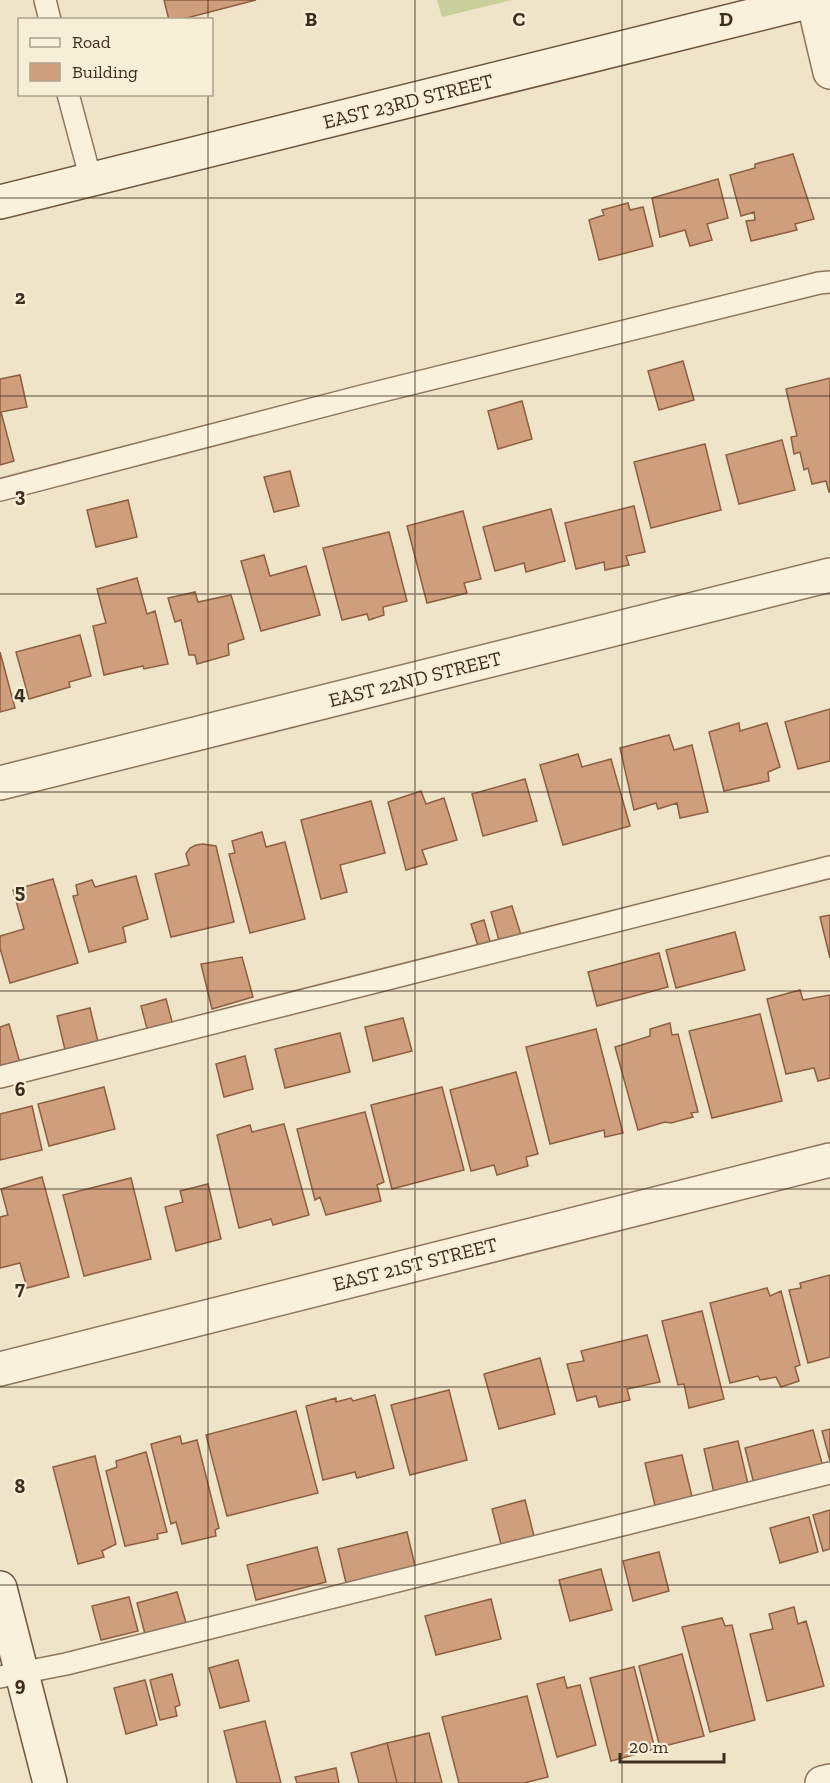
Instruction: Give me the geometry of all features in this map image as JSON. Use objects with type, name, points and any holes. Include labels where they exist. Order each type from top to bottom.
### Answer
[{"type":"street","points":[[814,0],[830,72]]},
{"type":"street","name":"EAST 23RD STREET","points":[[0,202],[814,0]]},
{"type":"street","name":"EAST 22ND STREET","points":[[0,783],[830,575]]},
{"type":"street","name":"EAST 21ST STREET","points":[[0,1369],[830,1160]]},
{"type":"street","points":[[0,1588],[10,1674],[50,1783]]},
{"type":"street","points":[[822,1783],[830,1781]]},
{"type":"lane","points":[[45,0],[50,18]]},
{"type":"lane","points":[[69,96],[91,180]]},
{"type":"lane","points":[[0,490],[362,396],[830,282]]},
{"type":"lane","points":[[0,1077],[830,867]]},
{"type":"lane","points":[[10,1674],[66,1664],[830,1473]]},
{"type":"green space","points":[[437,0],[512,0],[442,17]]},
{"type":"building","points":[[164,0],[256,0],[187,18],[168,18]]},
{"type":"building","points":[[793,154],[814,219],[795,224],[797,230],[751,241],[746,221],[755,220],[754,212],[741,216],[730,175],[755,168],[755,164]]},
{"type":"building","points":[[718,179],[728,218],[707,224],[712,240],[690,246],[685,230],[660,237],[652,198]]},
{"type":"building","points":[[628,203],[630,210],[643,207],[653,246],[599,260],[589,220],[604,215],[602,210]]},
{"type":"building","points":[[683,361],[694,400],[659,410],[648,371]]},
{"type":"building","points":[[20,375],[27,407],[1,412],[14,461],[0,465],[0,379]]},
{"type":"building","points":[[830,378],[829,492],[826,481],[812,484],[808,468],[804,470],[800,452],[794,454],[791,437],[797,436],[786,389]]},
{"type":"building","points":[[522,401],[532,439],[498,449],[488,411]]},
{"type":"building","points":[[782,440],[795,490],[739,504],[726,455]]},
{"type":"building","points":[[705,444],[721,510],[651,528],[634,462]]},
{"type":"building","points":[[290,471],[299,506],[274,512],[264,477]]},
{"type":"building","points":[[128,500],[137,537],[96,547],[87,510]]},
{"type":"building","points":[[634,506],[645,552],[626,556],[629,565],[605,570],[604,562],[576,569],[565,523]]},
{"type":"building","points":[[551,509],[565,561],[526,572],[524,563],[495,571],[483,527]]},
{"type":"building","points":[[463,511],[481,579],[464,583],[467,593],[427,603],[407,526]]},
{"type":"building","points":[[389,532],[407,601],[383,607],[384,615],[369,620],[367,614],[342,620],[323,548]]},
{"type":"building","points":[[264,555],[270,576],[306,566],[320,615],[261,631],[241,561]]},
{"type":"building","points":[[137,578],[147,614],[155,611],[168,664],[144,669],[143,666],[104,675],[93,626],[106,623],[97,589]]},
{"type":"building","points":[[195,592],[198,602],[231,595],[244,639],[228,644],[229,655],[197,664],[195,655],[189,655],[181,620],[175,622],[168,598]]},
{"type":"building","points":[[80,635],[91,676],[69,682],[70,687],[29,699],[16,652]]},
{"type":"building","points":[[0,652],[15,708],[0,712]]},
{"type":"building","points":[[830,709],[830,761],[798,769],[785,722]]},
{"type":"building","points":[[739,723],[740,731],[767,723],[780,767],[768,772],[769,781],[724,791],[709,732]]},
{"type":"building","points":[[669,735],[674,750],[692,745],[708,812],[680,818],[677,803],[658,809],[656,803],[634,810],[620,748]]},
{"type":"building","points":[[578,754],[582,767],[611,759],[630,826],[563,845],[540,765]]},
{"type":"building","points":[[525,779],[537,821],[483,836],[472,794]]},
{"type":"building","points":[[421,791],[426,804],[444,798],[457,840],[422,850],[427,864],[406,870],[388,802]]},
{"type":"building","points":[[371,801],[385,853],[340,865],[347,892],[321,899],[301,820]]},
{"type":"building","points":[[262,832],[266,847],[285,842],[305,919],[250,933],[229,854],[235,853],[232,841]]},
{"type":"building","points":[[203,844],[216,846],[234,922],[171,937],[155,874],[189,865],[186,854],[190,848]]},
{"type":"building","points":[[136,876],[148,919],[123,927],[126,942],[89,952],[73,896],[78,895],[76,885],[92,880],[95,887]]},
{"type":"building","points":[[53,879],[78,963],[10,983],[0,948],[0,936],[24,929],[13,890]]},
{"type":"building","points":[[512,906],[522,938],[500,944],[491,912]]},
{"type":"building","points":[[830,915],[830,958],[820,917]]},
{"type":"building","points":[[484,920],[491,945],[479,949],[471,924]]},
{"type":"building","points":[[735,932],[745,970],[676,988],[666,950]]},
{"type":"building","points":[[659,953],[668,987],[597,1006],[588,972]]},
{"type":"building","points":[[242,957],[253,997],[212,1009],[201,964]]},
{"type":"building","points":[[800,990],[803,1000],[830,995],[830,1078],[818,1081],[814,1068],[786,1074],[767,999]]},
{"type":"building","points":[[166,999],[174,1029],[149,1036],[141,1006]]},
{"type":"building","points":[[90,1008],[99,1046],[66,1054],[57,1016]]},
{"type":"building","points":[[760,1014],[782,1101],[712,1118],[689,1031]]},
{"type":"building","points":[[403,1018],[412,1051],[373,1061],[365,1027]]},
{"type":"building","points":[[670,1023],[672,1035],[678,1034],[698,1112],[691,1113],[693,1117],[638,1130],[615,1047],[650,1036],[650,1029]]},
{"type":"building","points":[[9,1024],[20,1063],[0,1069],[0,1027]]},
{"type":"building","points":[[596,1029],[623,1133],[605,1137],[604,1130],[550,1144],[526,1047]]},
{"type":"building","points":[[340,1033],[350,1072],[285,1088],[275,1049]]},
{"type":"building","points":[[245,1056],[253,1089],[224,1097],[216,1064]]},
{"type":"building","points":[[516,1072],[538,1154],[526,1157],[528,1166],[497,1175],[494,1165],[471,1171],[450,1090]]},
{"type":"building","points":[[104,1087],[115,1129],[49,1146],[38,1104]]},
{"type":"building","points":[[442,1087],[464,1170],[392,1189],[371,1105]]},
{"type":"building","points":[[32,1106],[42,1150],[0,1160],[0,1114]]},
{"type":"building","points":[[365,1112],[384,1182],[377,1185],[381,1201],[326,1215],[320,1197],[315,1200],[297,1129]]},
{"type":"building","points":[[284,1124],[309,1215],[273,1225],[271,1219],[239,1228],[217,1135],[250,1125],[252,1132]]},
{"type":"building","points":[[42,1177],[69,1277],[27,1288],[20,1263],[0,1268],[0,1217],[8,1215],[1,1189]]},
{"type":"building","points":[[131,1178],[151,1259],[84,1276],[63,1195]]},
{"type":"building","points":[[208,1184],[221,1239],[176,1251],[165,1207],[183,1202],[180,1191]]},
{"type":"building","points":[[830,1275],[830,1357],[808,1363],[789,1290],[801,1288],[800,1283]]},
{"type":"building","points":[[767,1288],[770,1296],[781,1291],[800,1365],[795,1367],[799,1381],[781,1387],[776,1377],[760,1380],[758,1376],[730,1383],[710,1303]]},
{"type":"building","points":[[702,1311],[724,1399],[689,1408],[684,1384],[678,1385],[662,1321]]},
{"type":"building","points":[[647,1335],[660,1382],[627,1389],[630,1400],[599,1407],[596,1396],[577,1401],[567,1364],[584,1361],[581,1351]]},
{"type":"building","points":[[540,1358],[555,1414],[499,1429],[484,1374]]},
{"type":"building","points":[[449,1390],[467,1460],[410,1475],[391,1405]]},
{"type":"building","points":[[375,1395],[394,1468],[357,1478],[355,1472],[323,1480],[306,1406],[336,1398],[336,1402],[351,1398],[353,1401]]},
{"type":"building","points":[[296,1411],[318,1493],[227,1516],[206,1435]]},
{"type":"building","points":[[830,1429],[830,1461],[822,1431]]},
{"type":"building","points":[[813,1430],[823,1467],[754,1484],[745,1448]]},
{"type":"building","points":[[180,1436],[182,1444],[197,1440],[219,1528],[215,1530],[216,1536],[182,1544],[176,1522],[171,1524],[151,1444]]},
{"type":"building","points":[[738,1441],[748,1484],[714,1493],[704,1449]]},
{"type":"building","points":[[146,1452],[167,1532],[157,1534],[158,1539],[125,1546],[106,1471],[117,1467],[116,1461]]},
{"type":"building","points":[[682,1455],[694,1505],[657,1514],[645,1463]]},
{"type":"building","points":[[95,1456],[116,1544],[102,1551],[104,1557],[78,1564],[53,1467]]},
{"type":"building","points":[[525,1500],[534,1536],[501,1544],[492,1509]]},
{"type":"building","points":[[830,1510],[830,1549],[823,1551],[813,1515]]},
{"type":"building","points":[[809,1517],[818,1552],[780,1563],[770,1528]]},
{"type":"building","points":[[407,1532],[416,1570],[347,1587],[338,1549]]},
{"type":"building","points":[[317,1547],[326,1582],[256,1600],[247,1565]]},
{"type":"building","points":[[659,1552],[669,1591],[633,1601],[623,1561]]},
{"type":"building","points":[[601,1569],[612,1610],[570,1621],[559,1580]]},
{"type":"building","points":[[177,1592],[187,1626],[146,1638],[137,1603]]},
{"type":"building","points":[[129,1597],[138,1631],[101,1640],[92,1606]]},
{"type":"building","points":[[491,1599],[501,1639],[436,1655],[425,1616]]},
{"type":"building","points":[[794,1607],[798,1624],[806,1621],[824,1686],[767,1701],[750,1634],[773,1629],[769,1614]]},
{"type":"building","points":[[722,1618],[725,1626],[732,1625],[755,1720],[710,1732],[682,1627]]},
{"type":"building","points":[[682,1654],[704,1736],[660,1747],[639,1666]]},
{"type":"building","points":[[238,1660],[249,1701],[220,1708],[209,1668]]},
{"type":"building","points":[[634,1667],[655,1749],[611,1761],[590,1678]]},
{"type":"building","points":[[172,1674],[180,1705],[175,1707],[177,1716],[160,1720],[150,1680]]},
{"type":"building","points":[[564,1677],[567,1688],[580,1685],[596,1745],[557,1757],[537,1684]]},
{"type":"building","points":[[145,1680],[157,1725],[126,1734],[114,1688]]},
{"type":"building","points":[[527,1696],[548,1777],[524,1783],[459,1783],[442,1717]]},
{"type":"building","points":[[265,1721],[281,1783],[237,1783],[224,1731]]},
{"type":"building","points":[[429,1733],[442,1783],[397,1783],[387,1743]]},
{"type":"building","points":[[387,1743],[397,1783],[359,1783],[351,1753]]},
{"type":"building","points":[[336,1768],[339,1783],[297,1783],[295,1777]]}]
